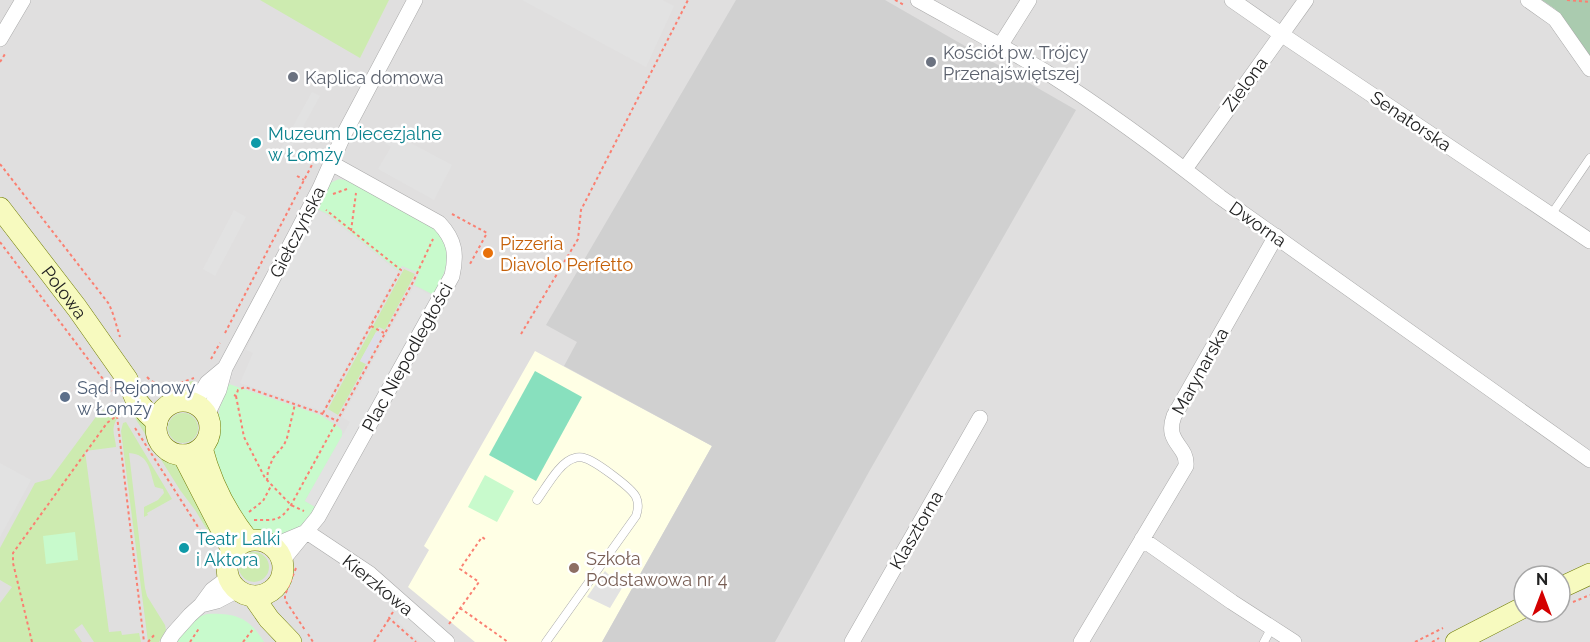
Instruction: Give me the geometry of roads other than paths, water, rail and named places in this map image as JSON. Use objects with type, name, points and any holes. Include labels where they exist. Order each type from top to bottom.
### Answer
[{"type":"street","points":[[0,39],[23,0]]},
{"type":"street","name":"Giełczyńska","points":[[201,409],[279,268],[344,134],[416,0]]},
{"type":"street","name":"Dworna","points":[[918,0],[1045,72],[1095,105],[1185,169],[1220,197],[1590,460]]},
{"type":"street","points":[[1000,46],[1029,0]]},
{"type":"street","name":"Senatorska","points":[[1232,0],[1590,241]]},
{"type":"street","name":"Zielona","points":[[1185,169],[1306,0]]},
{"type":"street","points":[[1528,0],[1555,20],[1590,69]]},
{"type":"street","name":"Plac Niepodległości","points":[[285,557],[318,517],[452,276],[455,262],[451,240],[447,231],[439,223],[331,164]]},
{"type":"street","name":"Polowa","points":[[0,208],[77,308],[129,382],[162,414]]},
{"type":"street","name":"Marynarska","points":[[1081,642],[1186,466],[1184,454],[1173,437],[1174,416],[1276,236]]},
{"type":"street","points":[[186,401],[201,409],[210,423],[207,441],[192,452],[173,453],[165,448],[159,441],[156,431],[162,414],[176,402],[186,401]]},
{"type":"street","name":"Klasztorna","points":[[852,642],[980,418]]},
{"type":"street","points":[[192,452],[243,537]]},
{"type":"street","name":"Kierzkowa","points":[[307,532],[370,574],[447,635]]},
{"type":"street","points":[[168,642],[212,590],[276,586],[281,579],[285,557],[266,542],[243,537]]},
{"type":"street","points":[[243,537],[228,559],[226,568],[247,589],[269,619],[290,641]]},
{"type":"street","points":[[1142,539],[1294,642]]},
{"type":"street","points":[[1572,582],[1590,574]]},
{"type":"street","points":[[1456,642],[1512,613]]},
{"type":"lane","points":[[1551,215],[1590,158]]},
{"type":"lane","points":[[537,500],[561,466],[568,460],[582,457],[630,488],[638,503],[636,516],[546,642]]},
{"type":"lane","points":[[1264,642],[1272,627]]},
{"type":"place","name":"Kościół pw. Trójcy Przenajświętszej","points":[[931,62]]},
{"type":"place","name":"Kaplica domowa","points":[[293,77]]},
{"type":"place","name":"Muzeum Diecezjalne w Łomży","points":[[256,143]]},
{"type":"place","name":"Pizzeria Diavolo Perfetto","points":[[488,253]]},
{"type":"place","name":"Sąd Rejonowy w Łomży","points":[[65,397]]},
{"type":"place","name":"Teatr Lalki i Aktora","points":[[184,548]]},
{"type":"place","name":"Szkoła Podstawowa nr 4","points":[[574,568]]}]
